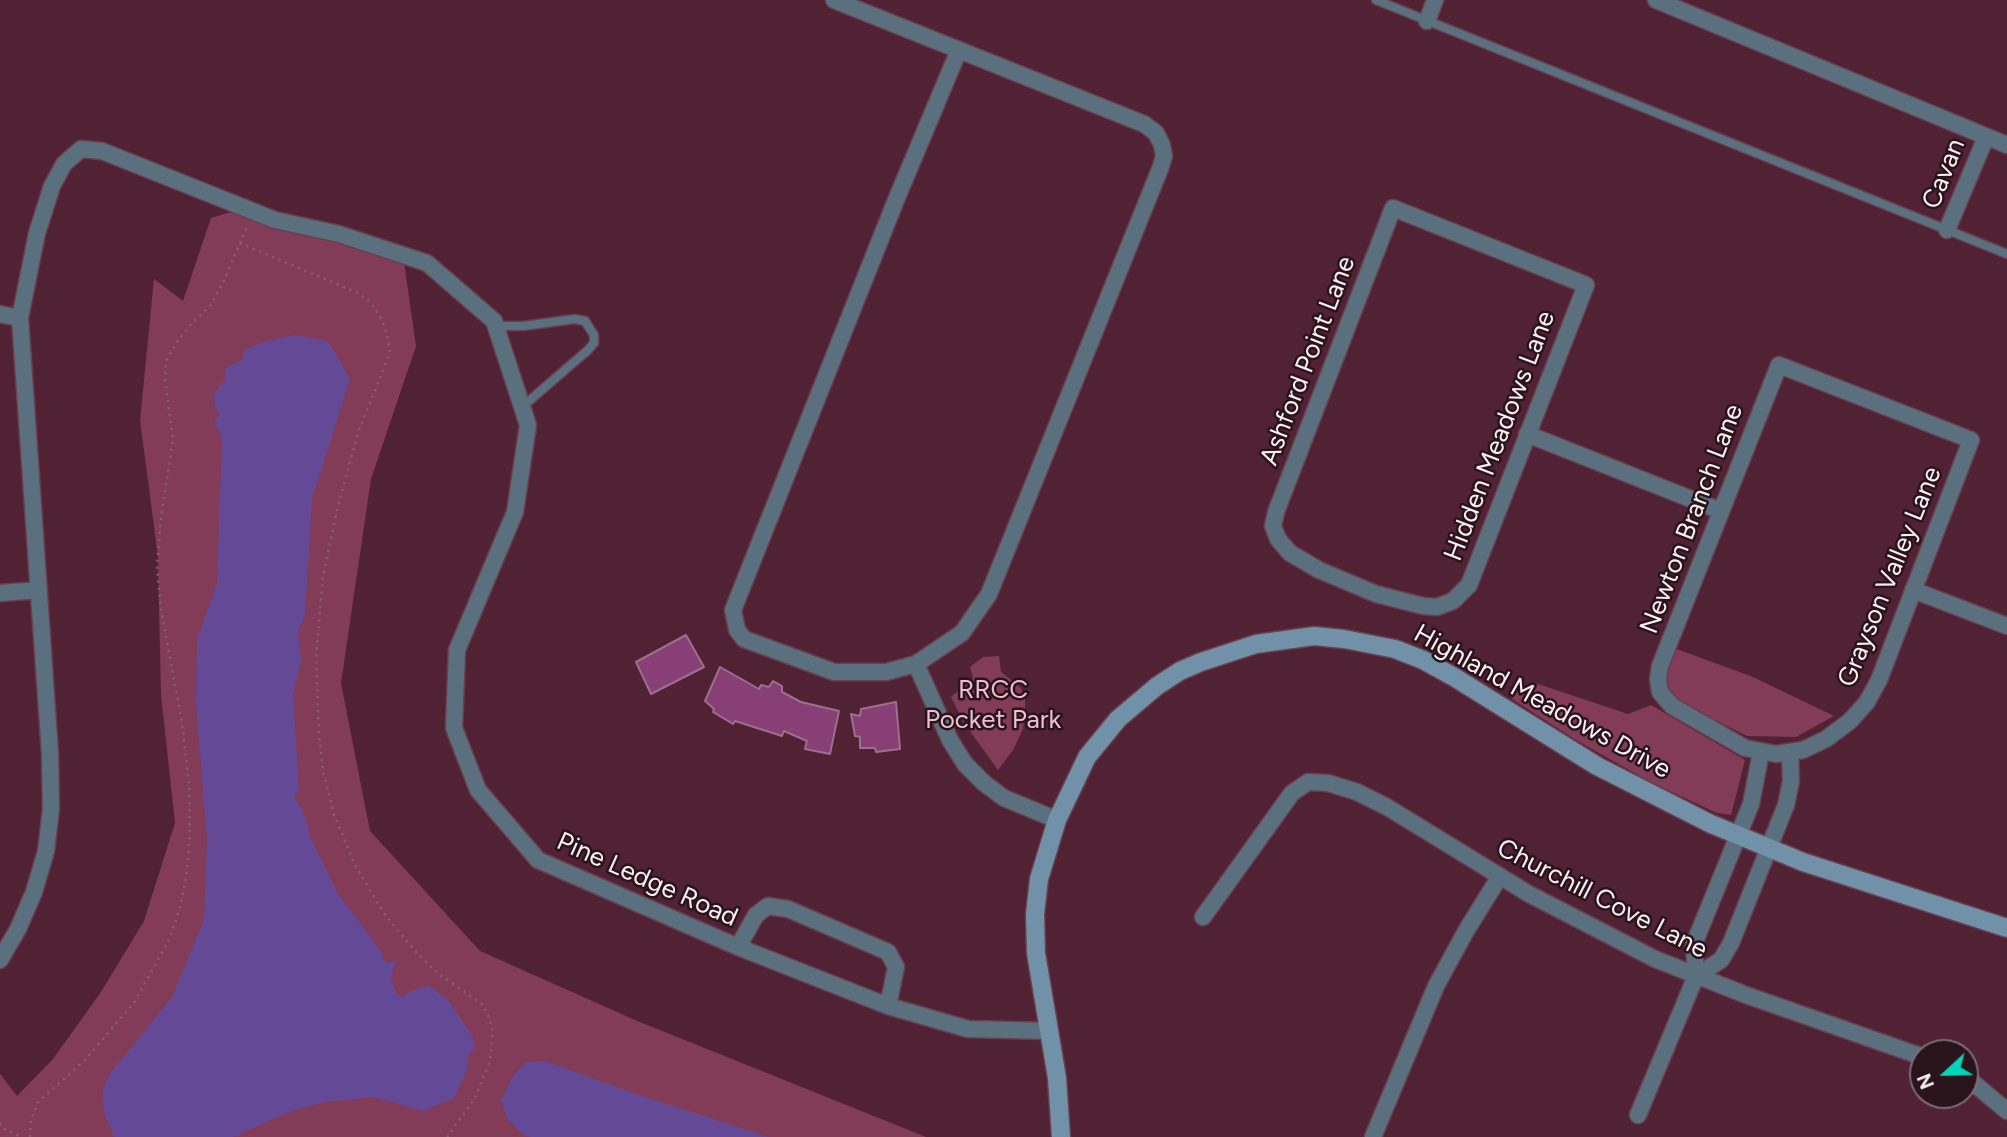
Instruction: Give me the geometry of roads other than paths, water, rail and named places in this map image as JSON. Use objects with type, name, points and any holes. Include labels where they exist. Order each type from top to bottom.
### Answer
[{"type":"street","points":[[834,0],[959,50],[1144,124],[1156,133],[1164,156],[989,594],[962,632],[916,664],[886,672],[834,672],[744,639],[737,630],[733,610],[896,200],[959,50]]},
{"type":"street","points":[[1427,21],[1435,0]]},
{"type":"street","points":[[1656,0],[2007,145]]},
{"type":"street","name":"Cavan","points":[[1947,230],[1986,136]]},
{"type":"street","name":"Pine Ledge Road","points":[[20,318],[37,233],[52,186],[64,164],[81,149],[102,151],[275,220],[339,234],[427,263],[494,321],[528,425],[515,512],[457,650],[454,729],[478,790],[538,860],[738,947],[888,1006],[968,1029],[1049,1031]]},
{"type":"street","name":"Hidden Meadows Lane","points":[[1392,208],[1586,285],[1469,584],[1453,601]]},
{"type":"street","name":"Ashford Point Lane","points":[[1392,208],[1276,512],[1275,532],[1284,546],[1298,558],[1328,575],[1358,587],[1423,606],[1443,606],[1453,601]]},
{"type":"street","points":[[0,314],[20,318],[50,754],[51,809],[46,851],[34,892],[18,929],[0,960]]},
{"type":"street","name":"Grayson Valley Lane","points":[[1660,692],[1672,706],[1733,742],[1760,752],[1790,752],[1826,740],[1859,713],[1879,680],[1971,440],[1779,365]]},
{"type":"street","name":"Newton Branch Lane","points":[[1660,692],[1660,666],[1779,365]]},
{"type":"street","points":[[1527,434],[1721,511]]},
{"type":"street","points":[[0,593],[39,590]]},
{"type":"street","points":[[1913,590],[2007,625]]},
{"type":"street","name":"Highland Meadows Drive","points":[[1061,1137],[1057,1078],[1036,953],[1035,914],[1039,879],[1057,820],[1087,757],[1118,719],[1157,686],[1201,662],[1286,638],[1314,636],[1370,643],[1423,660],[1609,772],[1679,809],[1803,862],[2007,928]]},
{"type":"street","points":[[916,664],[950,740],[965,764],[1004,798],[1057,820]]},
{"type":"street","points":[[1637,1115],[1696,976],[1694,956],[1698,932],[1751,804],[1760,752]]},
{"type":"street","points":[[1696,976],[1721,960],[1726,953],[1789,792],[1792,771],[1790,752]]},
{"type":"street","name":"Churchill Cove Lane","points":[[1203,918],[1292,793],[1308,782],[1335,785],[1373,800],[1574,919],[1655,959],[1909,1052]]},
{"type":"street","points":[[1373,1137],[1436,986],[1500,876]]},
{"type":"street","points":[[738,947],[756,915],[768,906],[788,909],[888,952],[896,967],[888,1006]]},
{"type":"street","points":[[1979,1088],[2007,1111]]},
{"type":"lane","points":[[1377,0],[2007,254]]},
{"type":"lane","points":[[496,326],[523,326],[575,319],[585,321],[594,335],[594,344],[522,407]]},
{"type":"park label","name":"RRCC Pocket Park","points":[[993,705]]}]
